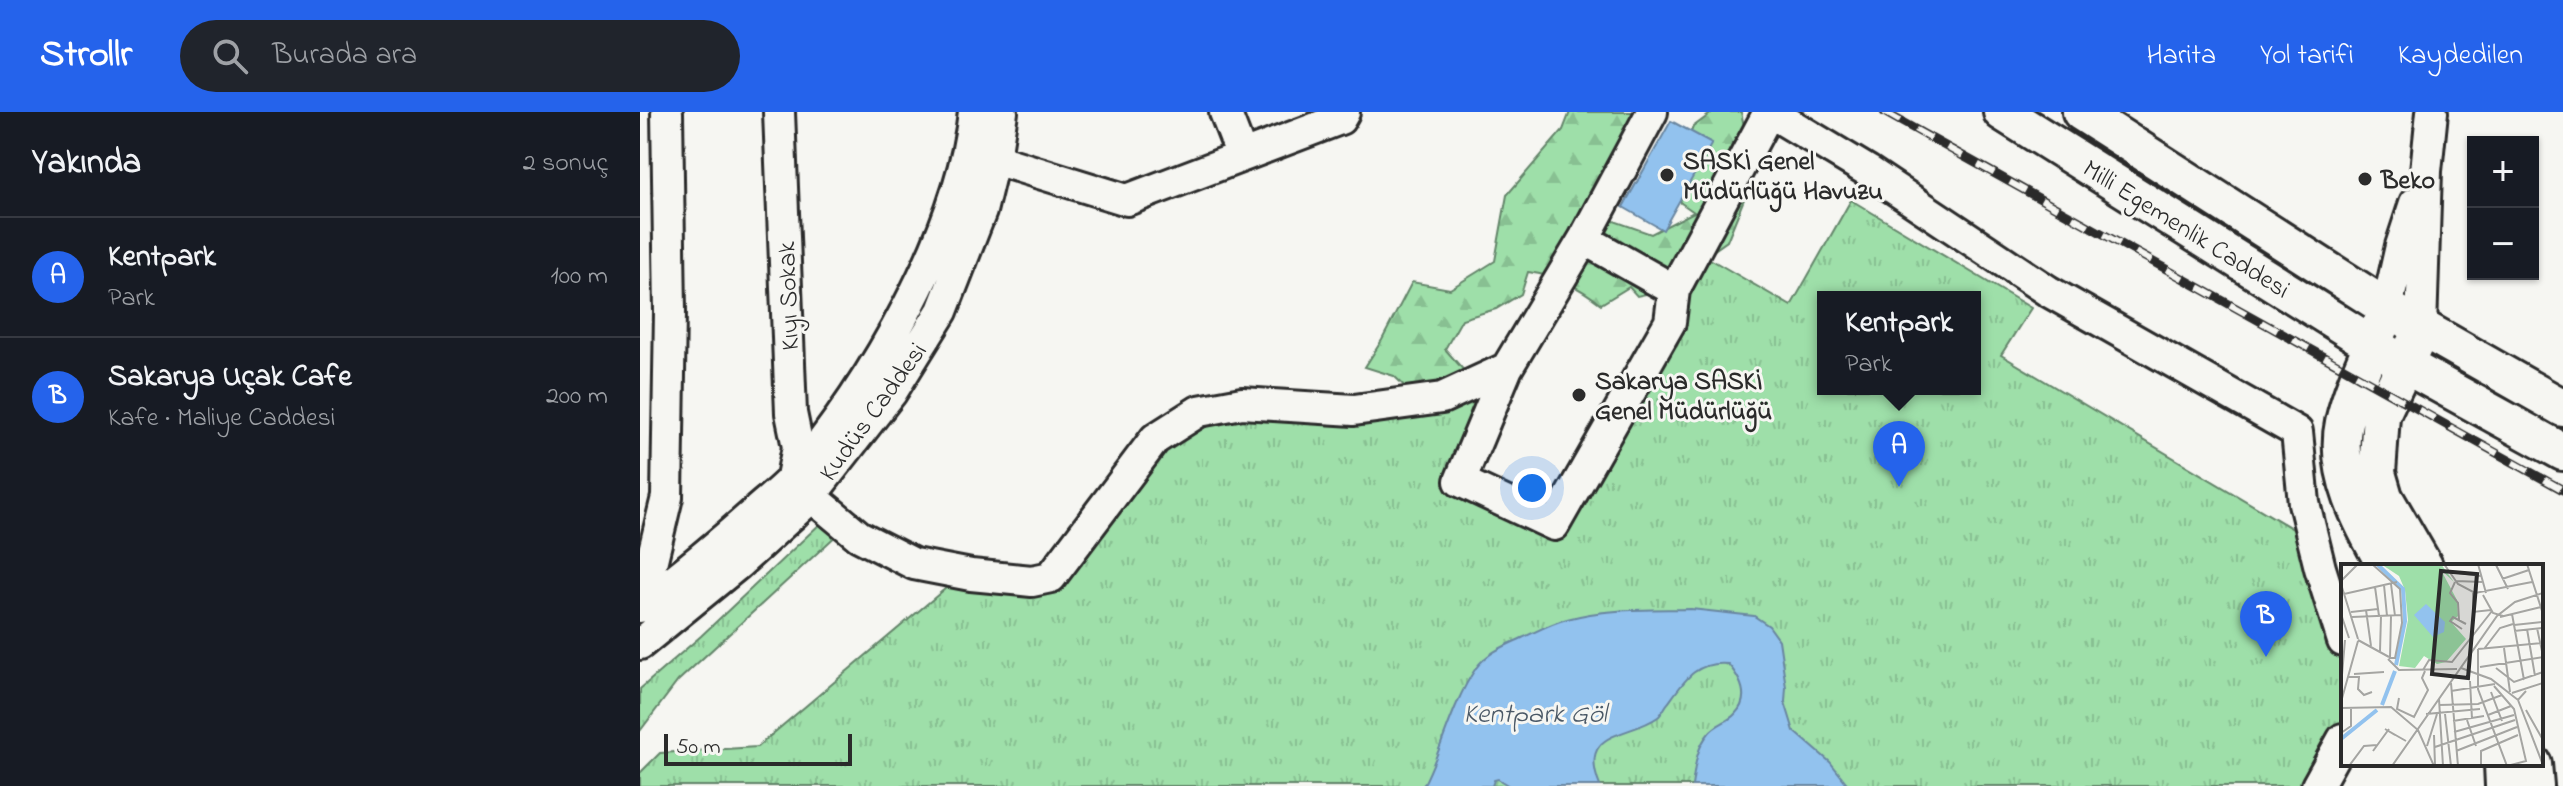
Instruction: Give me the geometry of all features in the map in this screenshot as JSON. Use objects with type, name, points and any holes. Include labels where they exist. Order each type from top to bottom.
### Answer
[{"type":"main road","name":"Milli Egemenlik Caddesi","points":[[2002,112],[2405,365]]},
{"type":"main road","name":"Milli Egemenlik Caddesi","points":[[2081,112],[2421,329]]},
{"type":"main road","points":[[2385,564],[2351,496],[2343,452],[2343,423],[2387,308]]},
{"type":"main road","points":[[2423,564],[2384,497],[2377,473],[2381,415],[2421,329],[2563,408]]},
{"type":"main road","points":[[2405,365],[2563,452]]},
{"type":"main road","points":[[2503,766],[2504,786]]},
{"type":"main road","points":[[2533,766],[2535,786]]},
{"type":"street","points":[[640,606],[654,497],[670,312],[667,112]]},
{"type":"street","name":"Kıyı Sokak","points":[[779,112],[791,413],[798,447],[801,488]]},
{"type":"street","name":"Kudüs Caddesi","points":[[640,606],[801,488],[835,424],[889,341],[937,248],[971,142],[974,112]]},
{"type":"street","name":"Kudüs Caddesi","points":[[640,644],[738,564],[801,488],[891,393],[942,311],[981,211],[1002,112]]},
{"type":"street","points":[[1225,112],[1242,156]]},
{"type":"street","points":[[994,159],[1127,200],[1340,119],[1344,112]]},
{"type":"street","points":[[1652,112],[1584,239],[1507,368],[1460,481],[1554,525],[1670,322],[1674,290],[1769,112],[1868,171],[2048,291],[2297,432],[2304,503],[2341,635]]},
{"type":"street","points":[[2421,329],[2426,171],[2432,112]]},
{"type":"street","points":[[2387,308],[2401,246],[2426,171]]},
{"type":"street","points":[[1584,239],[1674,290]]},
{"type":"street","points":[[801,488],[859,536],[914,564],[971,575],[1032,581],[1051,577],[1155,439],[1199,411],[1242,403],[1354,410],[1442,398],[1507,368]]},
{"type":"street","points":[[2317,786],[2341,743]]},
{"type":"green space","points":[[1570,112],[1662,112],[1601,191],[1614,221],[1651,234],[1694,212],[1681,203],[1676,168],[1693,127],[1713,112],[1741,112],[1752,164],[1751,182],[1727,241],[1655,292],[1637,296],[1629,287],[1601,304],[1567,283],[1528,272],[1521,294],[1496,309],[1462,319],[1445,349],[1468,375],[1415,396],[1394,376],[1365,367],[1412,282],[1450,289],[1495,261],[1507,195],[1563,130]]},
{"type":"green space","points":[[1851,200],[2031,308],[2001,355],[2313,541],[2341,634],[2341,733],[2307,786],[640,786],[640,773],[660,753],[757,747],[952,583],[1032,581],[1199,411],[1354,410],[1507,368],[1461,480],[1554,525],[1670,322],[1710,259],[1791,306]]},
{"type":"green space","points":[[822,522],[840,532],[678,681],[640,731],[640,689]]},
{"type":"water","name":"SASKİ Genel Müdürlüğü Havuzu","points":[[1671,121],[1712,143],[1663,230],[1623,207]]},
{"type":"water","name":"Kentpark Göl","points":[[1691,609],[1754,616],[1769,626],[1779,640],[1786,687],[1785,702],[1794,731],[1830,762],[1849,786],[1692,786],[1701,745],[1712,730],[1735,714],[1742,701],[1742,688],[1736,675],[1728,664],[1717,664],[1693,673],[1658,717],[1601,745],[1595,754],[1600,786],[1509,786],[1498,779],[1492,786],[1423,786],[1467,682],[1491,654],[1550,625],[1582,615],[1629,610]]},
{"type":"railway","points":[[1884,112],[2563,490]]},
{"type":"place","name":"SASKİ Genel Müdürlüğü Havuzu","points":[[1667,175]]},
{"type":"place","name":"Beko","points":[[2365,179]]},
{"type":"place","name":"Sakarya SASKİ Genel Müdürlüğü","points":[[1579,395]]},
{"type":"place","name":"Kentpark","points":[[1899,487]]},
{"type":"place","name":"Sakarya Uçak Cafe","points":[[2266,657]]}]
